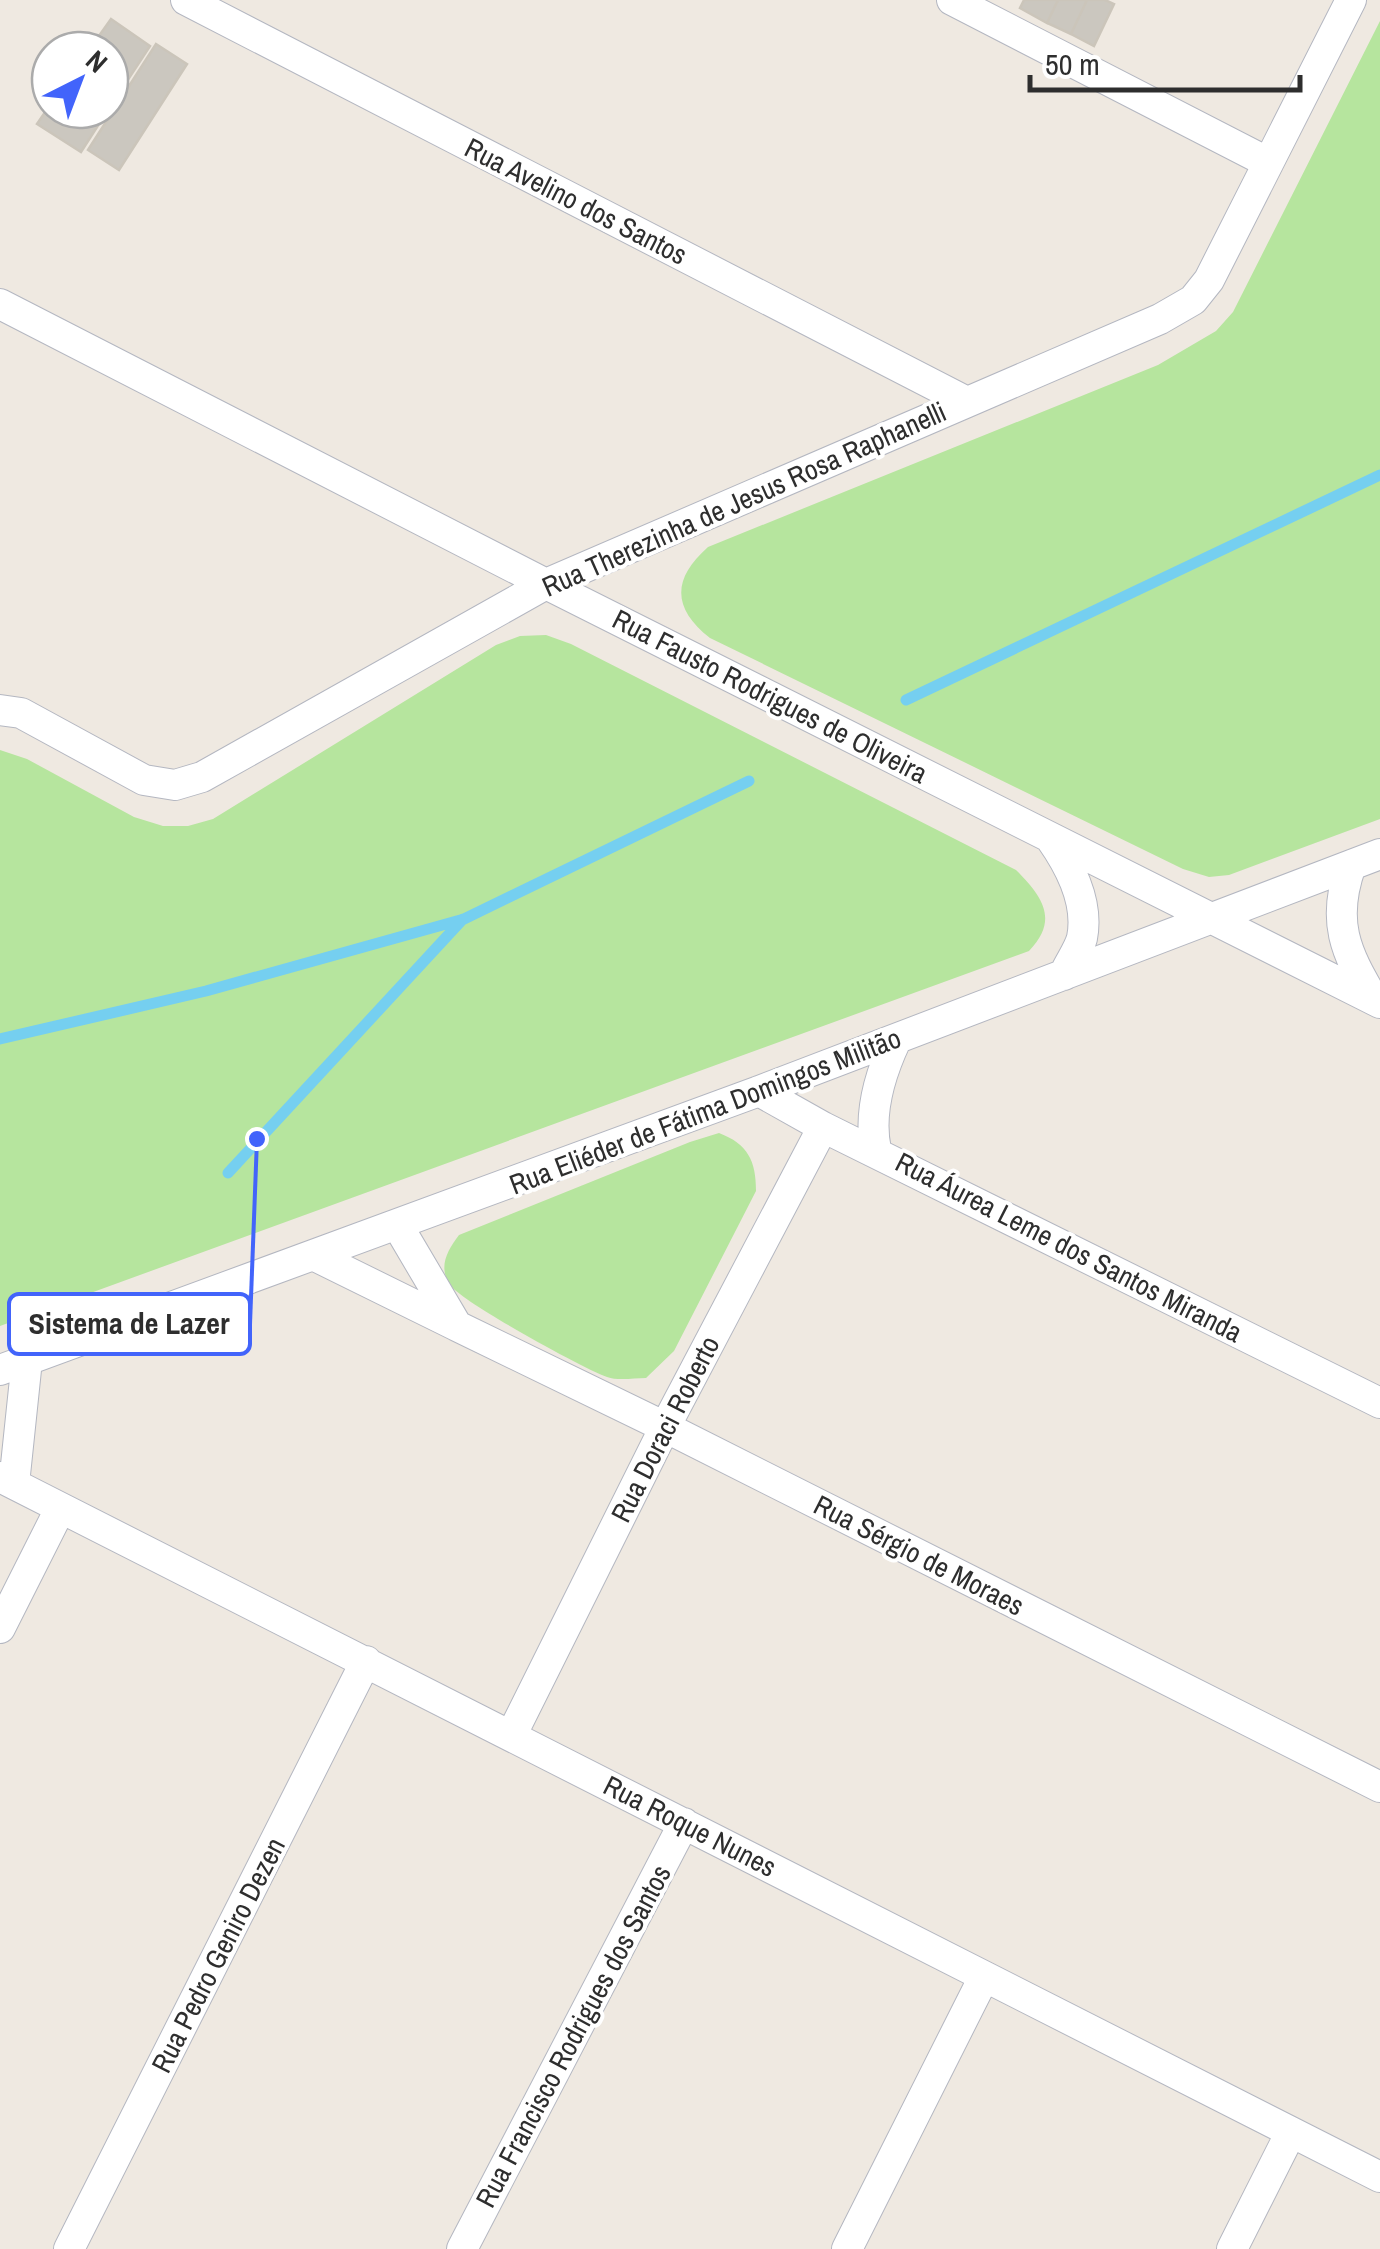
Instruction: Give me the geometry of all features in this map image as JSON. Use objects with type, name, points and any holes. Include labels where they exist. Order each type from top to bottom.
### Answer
[{"type":"street","name":"Rua Avelino dos Santos","points":[[186,0],[966,402]]},
{"type":"street","points":[[952,0],[1268,162]]},
{"type":"street","name":"Rua Therezinha de Jesus Rosa Raphanelli","points":[[7,708],[144,780],[175,785],[202,776],[546,584],[1160,319],[1193,300],[1227,250],[1350,0]]},
{"type":"street","name":"Rua Fausto Rodrigues de Oliveira","points":[[0,304],[1377,1002]]},
{"type":"street","points":[[1049,836],[1070,866],[1080,899],[1082,937],[1064,975]]},
{"type":"street","name":"Rua Eliéder de Fátima Domingos Militão","points":[[7,1480],[13,1365],[896,1040],[1380,854]]},
{"type":"street","points":[[1351,865],[1342,892],[1341,928],[1355,968],[1377,1002]]},
{"type":"street","points":[[876,1150],[871,1128],[883,1068],[896,1040]]},
{"type":"street","name":"Rua Áurea Leme dos Santos Miranda","points":[[758,1091],[823,1127],[1380,1403]]},
{"type":"street","name":"Rua Doraci Roberto","points":[[512,1734],[665,1426],[823,1127]]},
{"type":"street","points":[[398,1226],[457,1326]]},
{"type":"street","name":"Rua Sérgio de Moraes","points":[[313,1255],[665,1426],[1380,1787]]},
{"type":"street","name":"Rua Roque Nunes","points":[[7,1480],[1380,2177]]},
{"type":"street","points":[[0,1628],[60,1509]]},
{"type":"street","name":"Rua Pedro Geniro Dezen","points":[[69,2249],[366,1661]]},
{"type":"street","name":"Rua Francisco Rodrigues dos Santos","points":[[462,2249],[684,1823]]},
{"type":"street","points":[[847,2249],[984,1977]]},
{"type":"street","points":[[1232,2249],[1291,2132]]},
{"type":"green space","points":[[1380,21],[1380,819],[1229,875],[1209,877],[1183,869],[710,638],[698,627],[683,604],[681,593],[688,570],[708,547],[1158,365],[1216,331],[1233,312]]},
{"type":"green space","points":[[546,635],[571,644],[1016,870],[1044,909],[1038,940],[1029,951],[0,1326],[0,750],[27,759],[134,817],[163,826],[188,826],[213,819],[496,645],[520,636]]},
{"type":"green space","points":[[719,1133],[737,1142],[748,1155],[756,1191],[674,1351],[646,1378],[616,1379],[594,1371],[498,1319],[459,1293],[446,1278],[446,1259],[459,1235]]},
{"type":"building","points":[[1024,0],[1058,0],[1047,23],[1020,8]]},
{"type":"building","points":[[1058,0],[1087,0],[1071,34],[1047,23]]},
{"type":"building","points":[[1087,0],[1114,4],[1094,46],[1071,34]]},
{"type":"building","points":[[111,19],[127,30],[103,30]]},
{"type":"building","points":[[130,32],[150,46],[130,76]]},
{"type":"building","points":[[156,44],[187,64],[119,170],[88,150],[101,130],[130,130],[130,85]]},
{"type":"building","points":[[46,130],[95,130],[81,152]]},
{"type":"waterway","points":[[906,700],[1380,475]]},
{"type":"waterway","points":[[0,1039],[206,991],[464,919],[749,781]]},
{"type":"waterway","points":[[228,1173],[463,919]]},
{"type":"place","name":"Sistema de Lazer","points":[[257,1139]]}]
